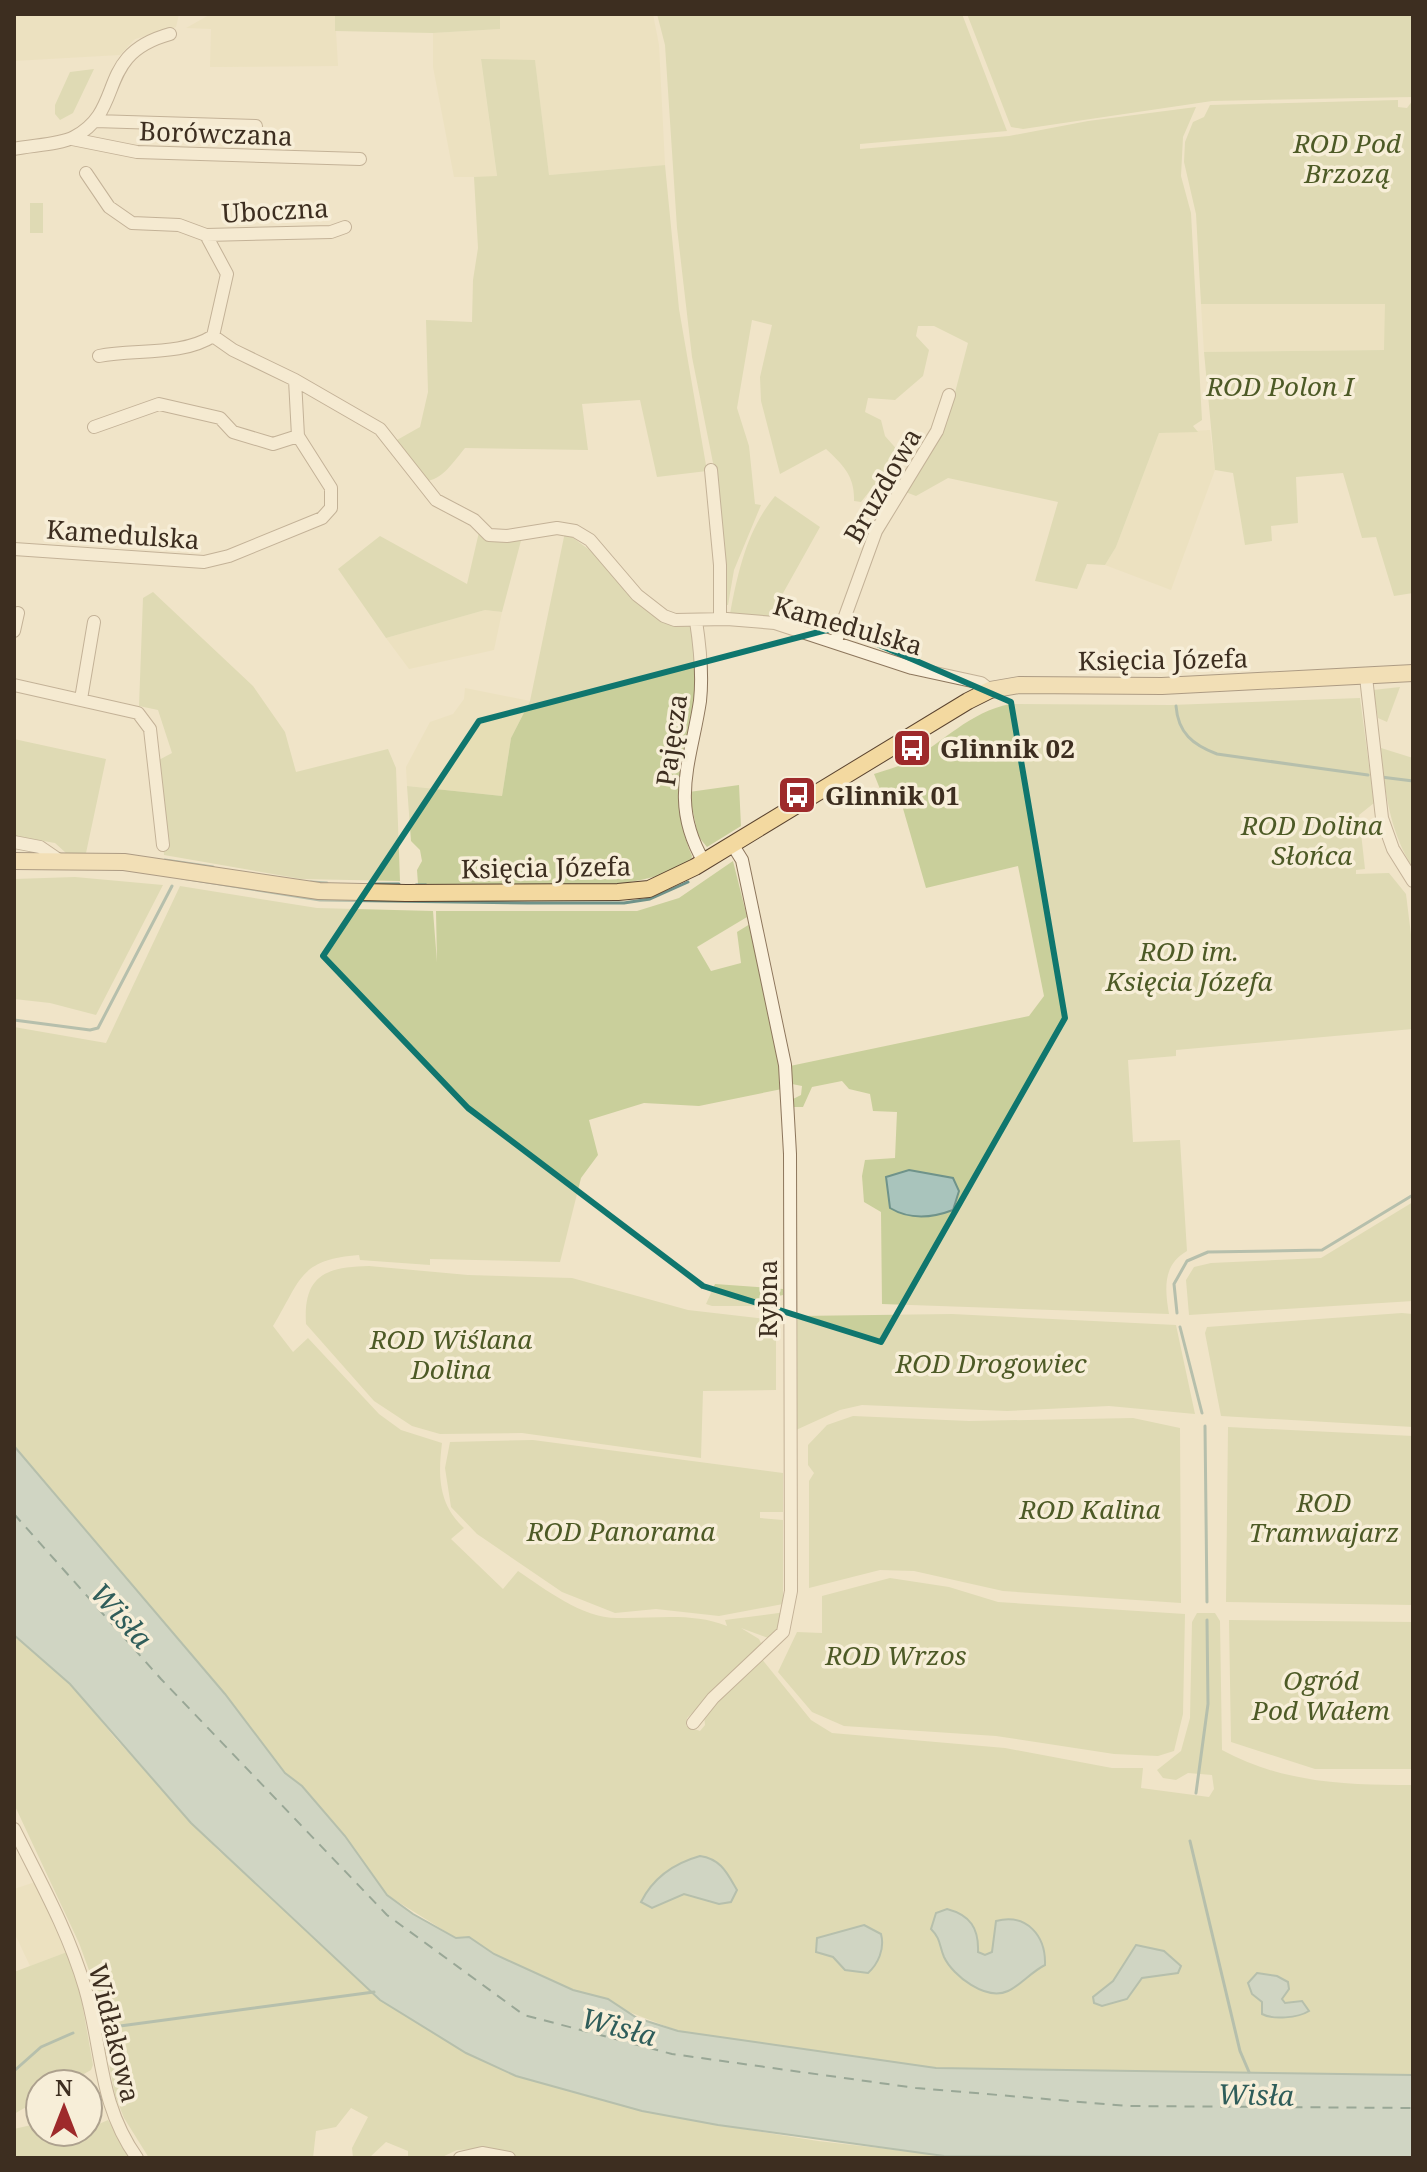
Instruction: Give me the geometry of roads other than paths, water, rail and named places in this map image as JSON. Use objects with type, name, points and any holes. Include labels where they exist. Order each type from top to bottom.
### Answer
[{"type":"main road","name":"Księcia Józefa","points":[[14,861],[150,865],[319,891],[595,894],[649,889],[704,862],[990,690],[1019,685],[1162,686],[1413,673]]},
{"type":"street","points":[[14,149],[72,139],[95,121],[118,70],[132,50],[143,42],[170,34]]},
{"type":"street","points":[[95,121],[256,126]]},
{"type":"street","name":"Borówczana","points":[[72,139],[137,152],[360,159]]},
{"type":"street","name":"Uboczna","points":[[86,173],[109,207],[132,223],[179,225],[206,235],[331,232],[345,227]]},
{"type":"street","points":[[206,235],[227,274],[213,336]]},
{"type":"street","points":[[99,356],[192,346],[213,336]]},
{"type":"street","points":[[213,336],[233,350],[295,380]]},
{"type":"street","name":"Kamedulska","points":[[14,549],[204,562],[322,518],[329,513],[331,488],[298,436],[295,380]]},
{"type":"street","name":"Kamedulska","points":[[295,380],[380,429],[436,500],[474,520],[489,535],[507,536],[557,528],[575,531],[590,540],[664,616],[690,621],[720,619],[775,623],[912,668],[981,683],[990,690]]},
{"type":"street","name":"Bruzdowa","points":[[836,641],[876,531],[937,431],[949,395]]},
{"type":"street","points":[[94,427],[159,404],[220,418],[233,432],[273,444],[298,436]]},
{"type":"street","points":[[711,470],[720,565],[720,619]]},
{"type":"street","points":[[14,631],[18,613]]},
{"type":"street","name":"Pajęcza","points":[[690,621],[700,700],[684,771],[683,792],[685,812],[704,862]]},
{"type":"street","points":[[81,699],[94,622]]},
{"type":"street","points":[[1366,677],[1382,818],[1388,839],[1413,881]]},
{"type":"street","points":[[14,685],[138,713],[145,718],[150,729],[163,845]]},
{"type":"street","name":"Księcia Józefa","points":[[14,842],[40,847],[59,860]]},
{"type":"street","name":"Rybna","points":[[693,1723],[713,1698],[783,1632],[791,1591],[790,1154],[785,1065],[749,889],[742,860],[732,844]]},
{"type":"street","name":"Widłakowa","points":[[14,1829],[72,1952],[93,2020],[109,2108],[137,2158]]},
{"type":"street","points":[[460,2158],[482,2153],[509,2158]]},
{"type":"water","points":[[909,1170],[953,1178],[959,1191],[953,1210],[921,1216],[890,1208],[886,1177]]},
{"type":"water","name":"Wisła","points":[[14,1446],[225,1694],[285,1773],[302,1786],[345,1836],[387,1895],[456,1938],[469,1937],[494,1954],[573,1990],[608,1999],[637,2018],[678,2031],[936,2068],[1413,2075],[1413,2158],[944,2156],[718,2125],[642,2111],[516,2076],[466,2053],[380,2000],[191,1823],[70,1684],[14,1635]]},
{"type":"water","points":[[700,1856],[713,1860],[726,1873],[737,1890],[731,1902],[719,1904],[684,1894],[652,1908],[641,1902],[666,1873]]},
{"type":"water","points":[[947,1909],[962,1915],[972,1924],[978,1952],[985,1955],[992,1952],[996,1921],[1017,1920],[1025,1924],[1038,1936],[1045,1965],[1008,1991],[990,1993],[971,1985],[948,1964],[931,1929],[936,1913]]},
{"type":"water","points":[[864,1925],[881,1934],[882,1940],[880,1956],[868,1973],[845,1970],[833,1957],[816,1952],[817,1938]]},
{"type":"water","points":[[1136,1945],[1164,1951],[1181,1966],[1178,1973],[1142,1978],[1127,1999],[1102,2006],[1094,2003],[1093,1997],[1113,1981]]},
{"type":"water","points":[[1257,1973],[1277,1976],[1288,1982],[1289,1989],[1282,1999],[1285,2003],[1302,2001],[1309,2011],[1286,2017],[1262,2014],[1262,2002],[1252,1994],[1248,1983]]},
{"type":"waterway","points":[[1176,706],[1180,724],[1188,737],[1217,754],[1368,775]]},
{"type":"waterway","points":[[1381,777],[1413,781]]},
{"type":"waterway","points":[[165,860],[213,867]]},
{"type":"waterway","points":[[182,878],[320,900],[528,903],[624,903],[650,899],[688,882]]},
{"type":"waterway","points":[[311,882],[327,883]]},
{"type":"waterway","points":[[371,884],[399,884]]},
{"type":"waterway","points":[[416,885],[426,885]]},
{"type":"waterway","points":[[14,1020],[90,1030],[98,1028],[172,886]]},
{"type":"waterway","points":[[1177,1313],[1174,1284],[1187,1261],[1208,1252],[1322,1250],[1413,1195]]},
{"type":"waterway","points":[[1180,1327],[1202,1413]]},
{"type":"waterway","points":[[1205,1426],[1207,1602]]},
{"type":"waterway","points":[[1196,1793],[1208,1704],[1207,1620]]},
{"type":"waterway","name":"Wisła","points":[[1190,1841],[1240,2051],[1249,2072]]},
{"type":"waterway","points":[[120,2026],[374,1992]]},
{"type":"waterway","points":[[14,2071],[41,2047],[73,2033]]},
{"type":"place","name":"Glinnik 02","points":[[912,748]]},
{"type":"place","name":"Glinnik 01","points":[[797,795]]},
{"type":"park label","name":"ROD Pod Brzozą","points":[[1347,158]]},
{"type":"park label","name":"ROD Polon I","points":[[1280,386]]},
{"type":"park label","name":"ROD Dolina Słońca","points":[[1312,840]]},
{"type":"park label","name":"ROD im. Księcia Józefa","points":[[1189,966]]},
{"type":"park label","name":"ROD Wiślana Dolina","points":[[451,1354]]},
{"type":"park label","name":"ROD Drogowiec","points":[[991,1363]]},
{"type":"park label","name":"ROD Kalina","points":[[1090,1509]]},
{"type":"park label","name":"ROD Tramwajarz","points":[[1324,1517]]},
{"type":"park label","name":"ROD Panorama","points":[[621,1531]]},
{"type":"park label","name":"ROD Wrzos","points":[[896,1655]]},
{"type":"park label","name":"Ogród Pod Wałem","points":[[1321,1695]]}]
